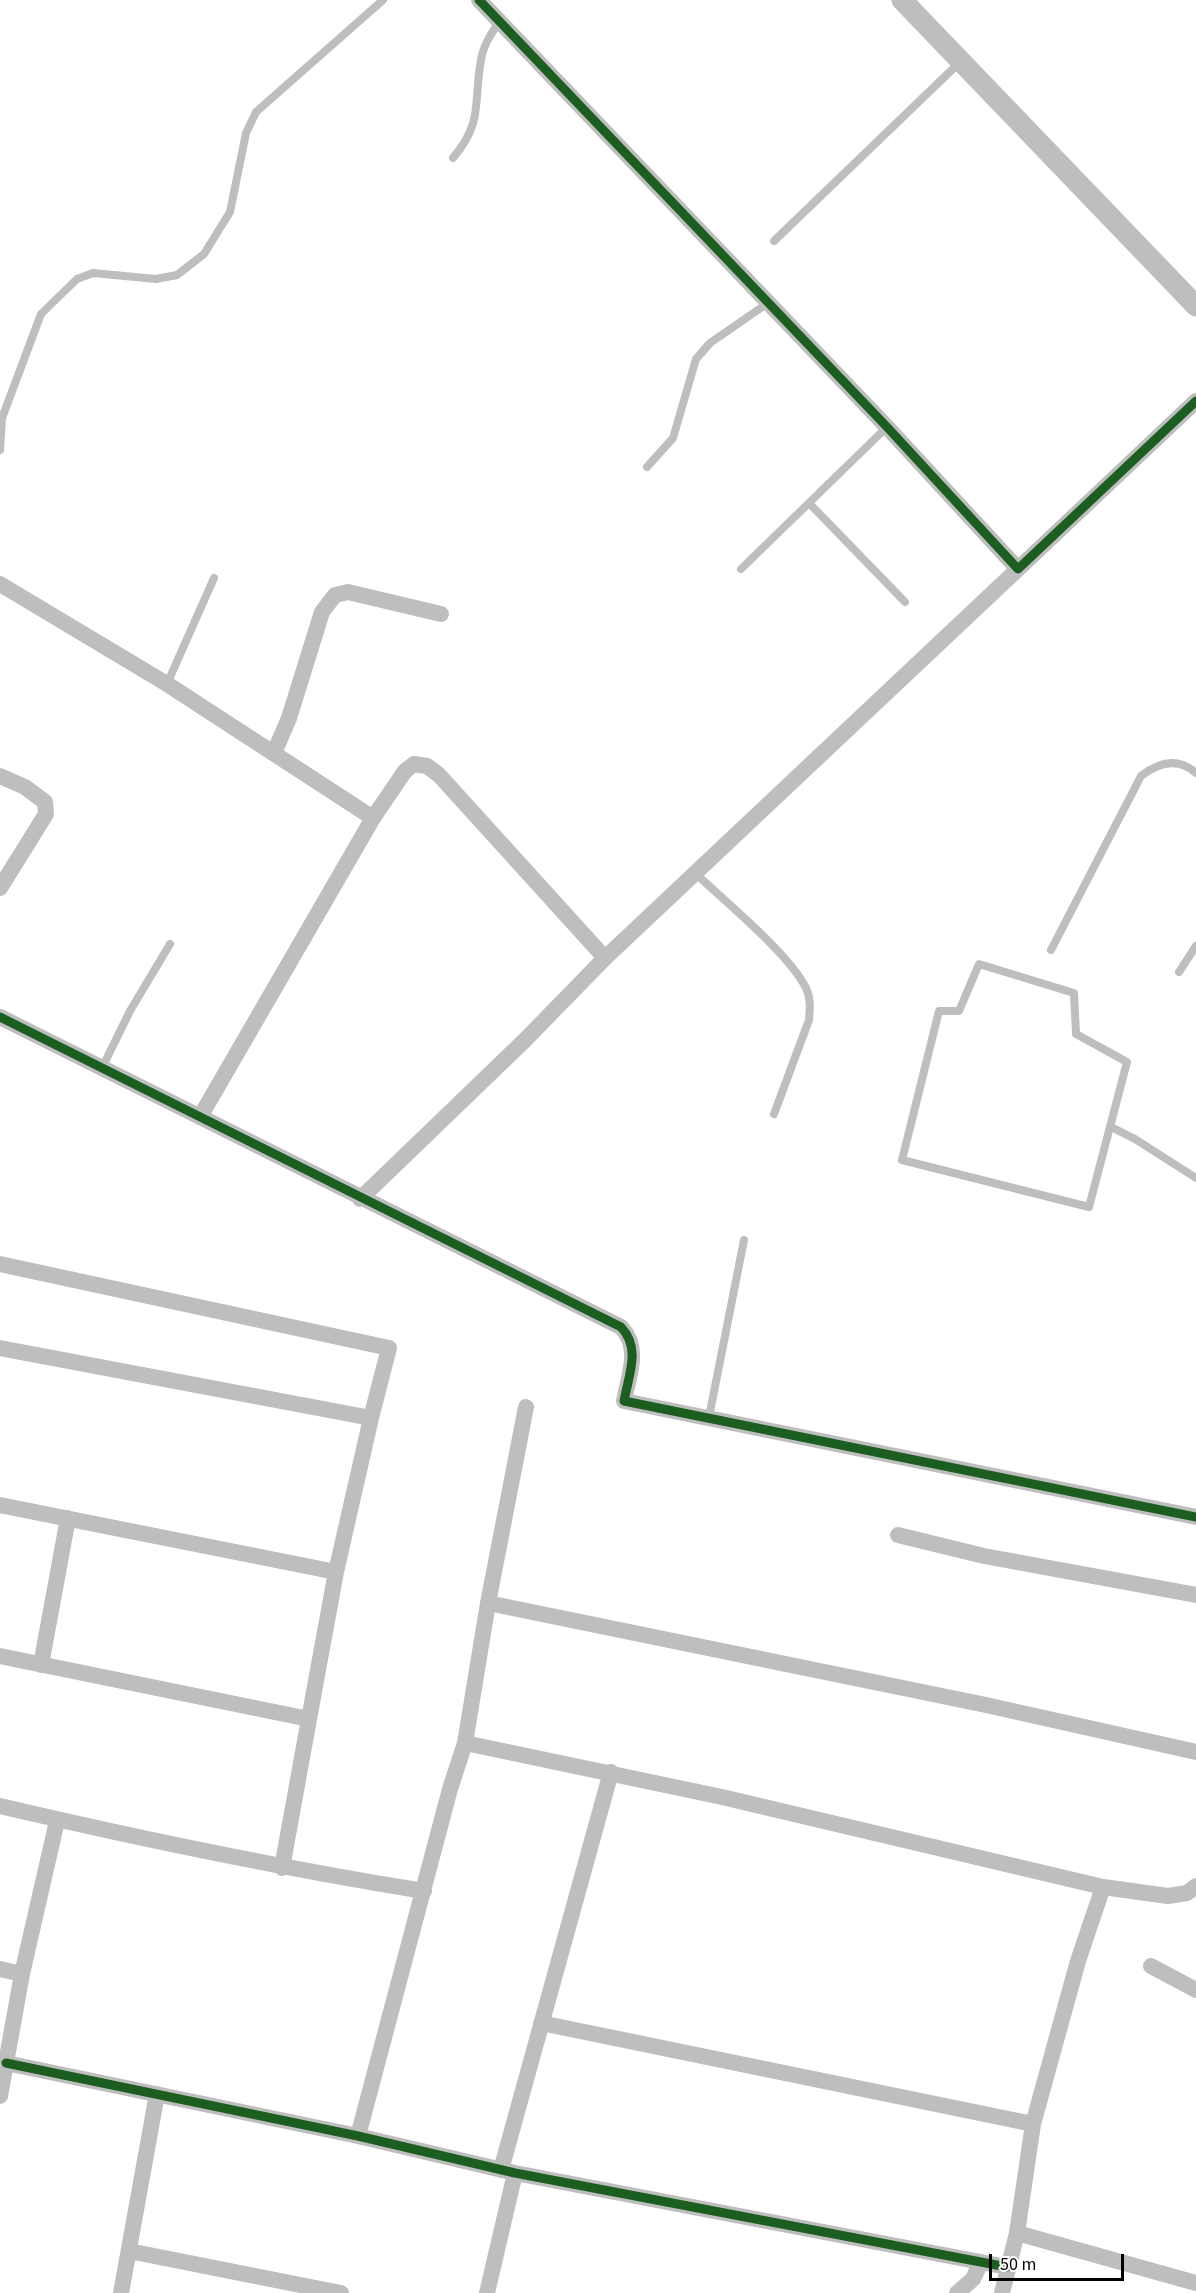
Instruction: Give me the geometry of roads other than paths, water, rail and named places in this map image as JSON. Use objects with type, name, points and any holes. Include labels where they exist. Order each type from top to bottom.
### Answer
[{"type":"street","points":[[479,0],[887,427],[1018,569]]},
{"type":"street","points":[[902,0],[1196,306]]},
{"type":"street","points":[[360,1199],[525,1040],[605,958],[1196,401]]},
{"type":"street","points":[[0,584],[167,684],[373,818]]},
{"type":"street","points":[[274,753],[289,718],[322,612],[335,595],[348,592],[441,614]]},
{"type":"street","points":[[200,1117],[373,818],[405,771],[414,764],[427,766],[439,775],[605,958]]},
{"type":"street","points":[[0,776],[25,787],[45,802],[46,814],[0,888]]},
{"type":"street","points":[[0,1017],[360,1199],[621,1327],[631,1337],[633,1348],[624,1401],[1196,1517]]},
{"type":"street","points":[[0,1264],[390,1348],[371,1418],[336,1572],[282,1868]]},
{"type":"street","points":[[0,1348],[371,1418]]},
{"type":"street","points":[[358,2136],[465,1743],[488,1603],[526,1407]]},
{"type":"street","points":[[0,1504],[336,1572]]},
{"type":"street","points":[[41,1665],[68,1518]]},
{"type":"street","points":[[898,1535],[984,1556],[1196,1595]]},
{"type":"street","points":[[488,1603],[986,1705],[1196,1752]]},
{"type":"street","points":[[0,1656],[309,1719]]},
{"type":"street","points":[[465,1743],[611,1772],[1103,1887],[1168,1896],[1187,1893],[1196,1886]]},
{"type":"street","points":[[487,2293],[508,2171],[541,2023],[611,1772]]},
{"type":"street","points":[[0,1806],[57,1821],[282,1868],[424,1891]]},
{"type":"street","points":[[0,2096],[22,1974],[57,1821]]},
{"type":"street","points":[[1002,2293],[1006,2267],[1017,2233],[1033,2124],[1078,1961],[1103,1887]]},
{"type":"street","points":[[1151,1966],[1196,1990]]},
{"type":"street","points":[[0,1969],[22,1974]]},
{"type":"street","points":[[541,2023],[1033,2124]]},
{"type":"street","points":[[6,2063],[358,2136],[508,2171],[1006,2267]]},
{"type":"street","points":[[121,2293],[157,2094]]},
{"type":"street","points":[[1017,2233],[1196,2283]]},
{"type":"street","points":[[129,2251],[341,2293]]},
{"type":"street","points":[[957,2293],[973,2279],[981,2262]]},
{"type":"lane","points":[[0,450],[2,418],[41,314],[77,279],[93,273],[156,279],[177,275],[204,254],[230,212],[246,132],[256,112],[383,0]]},
{"type":"lane","points":[[453,158],[467,142],[475,124],[481,60],[486,43],[499,22]]},
{"type":"lane","points":[[774,241],[961,61]]},
{"type":"lane","points":[[647,467],[673,438],[696,359],[710,343],[768,303]]},
{"type":"lane","points":[[741,569],[887,427]]},
{"type":"lane","points":[[809,503],[905,602]]},
{"type":"lane","points":[[167,684],[214,578]]},
{"type":"lane","points":[[1051,950],[1141,776],[1153,766],[1173,762],[1187,765],[1196,773]]},
{"type":"lane","points":[[696,874],[794,968],[807,990],[811,1004],[809,1020],[774,1114]]},
{"type":"lane","points":[[102,1068],[130,1011],[170,945]]},
{"type":"lane","points":[[1179,972],[1196,946]]},
{"type":"lane","points":[[979,964],[1074,993],[1076,1034],[1127,1062],[1111,1127],[1089,1207],[902,1160],[939,1011],[959,1011],[979,964]]},
{"type":"lane","points":[[1111,1127],[1165,1157],[1196,1178]]},
{"type":"lane","points":[[709,1417],[744,1240]]}]
